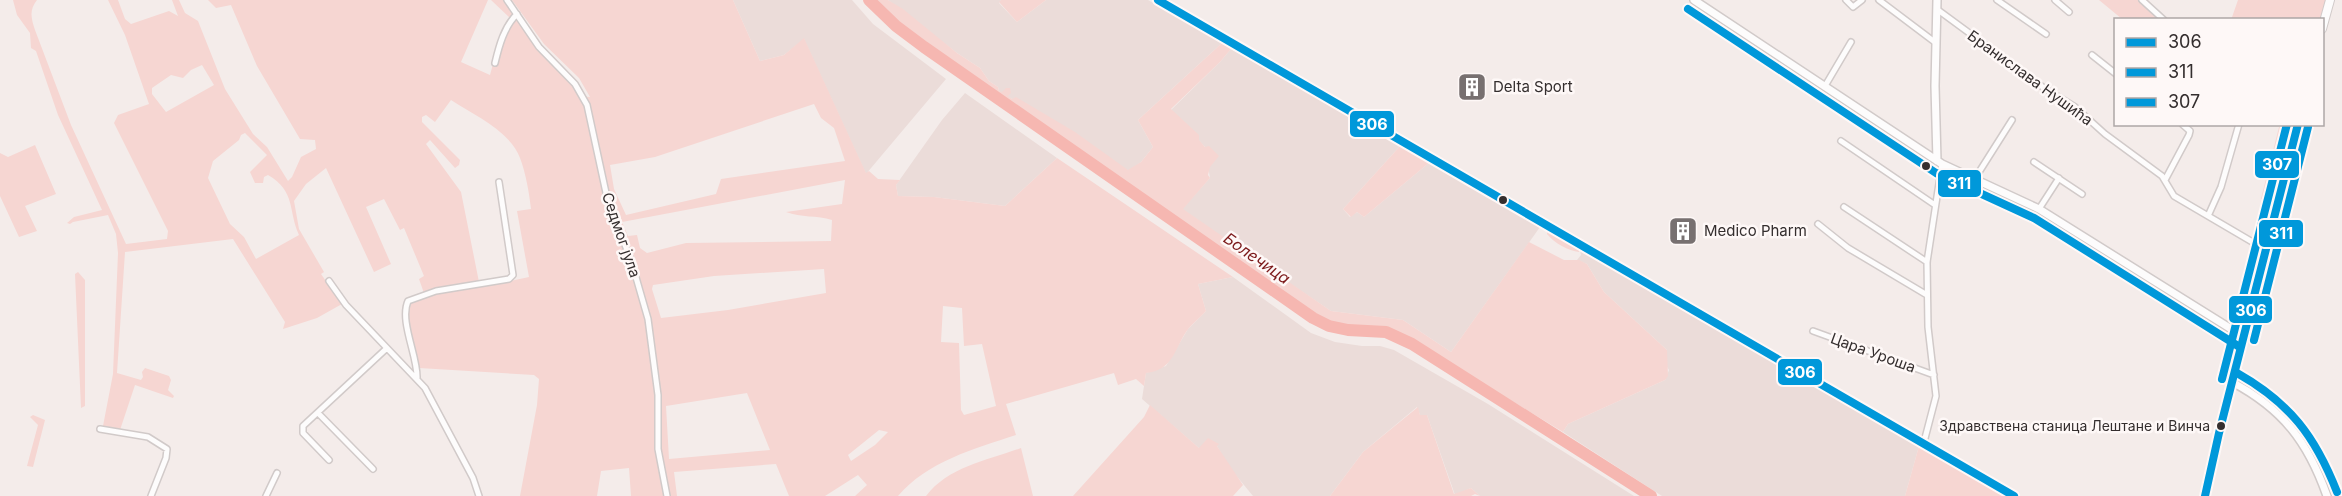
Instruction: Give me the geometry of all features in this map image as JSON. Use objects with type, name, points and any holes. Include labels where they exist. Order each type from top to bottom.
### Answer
[{"type":"main road","points":[[1158,0],[2014,496]]},
{"type":"main road","points":[[2324,22],[2330,0]]},
{"type":"main road","points":[[2205,496],[2297,126]]},
{"type":"street","name":"Седмог јула","points":[[507,0],[539,47],[575,84],[587,105],[608,202],[631,260],[648,319],[658,395],[658,449],[667,496]]},
{"type":"street","points":[[1694,0],[1940,163],[2039,209],[2244,337]]},
{"type":"street","points":[[1846,0],[1853,7],[1862,0]]},
{"type":"street","points":[[1879,0],[1936,43]]},
{"type":"street","points":[[1924,442],[1935,407],[1928,327],[1927,262],[1940,163],[1937,0]]},
{"type":"street","points":[[1997,0],[2046,34]]},
{"type":"street","points":[[2055,0],[2069,12]]},
{"type":"street","points":[[2142,0],[2162,18]]},
{"type":"street","name":"Бранислава Нушића","points":[[1938,10],[2068,102],[2165,180],[2174,196],[2266,250]]},
{"type":"street","points":[[495,63],[499,44],[511,20],[517,14]]},
{"type":"street","points":[[1825,86],[1851,42]]},
{"type":"street","points":[[2092,55],[2114,73]]},
{"type":"street","points":[[1974,180],[2012,120]]},
{"type":"street","points":[[2165,180],[2189,135],[2190,131],[2184,126]]},
{"type":"street","points":[[2208,216],[2221,187],[2238,126]]},
{"type":"street","points":[[1840,141],[1935,205]]},
{"type":"street","points":[[2034,162],[2082,194]]},
{"type":"street","points":[[2039,209],[2059,178]]},
{"type":"street","points":[[417,378],[409,336],[406,307],[408,301],[436,291],[509,279],[513,275],[498,182]]},
{"type":"street","points":[[1844,207],[1927,262]]},
{"type":"street","points":[[1818,224],[1854,251],[1927,295]]},
{"type":"street","points":[[329,281],[346,305],[425,388],[466,465],[479,496]]},
{"type":"street","name":"Цара Уроша","points":[[1813,331],[1934,375]]},
{"type":"street","points":[[329,460],[302,431],[303,426],[387,348]]},
{"type":"street","points":[[2232,382],[2269,405],[2297,434],[2314,462],[2327,496]]},
{"type":"street","points":[[318,413],[373,468]]},
{"type":"street","points":[[100,429],[148,437],[167,448],[166,458],[152,496]]},
{"type":"street","points":[[266,496],[277,472]]},
{"type":"shaded area","points":[[13,0],[37,0],[33,7],[32,22],[71,125],[126,244],[167,239],[168,231],[114,123],[118,115],[149,104],[125,35],[108,0],[118,0],[125,19],[131,24],[169,11],[178,16],[172,0],[179,0],[185,13],[198,21],[225,89],[253,134],[267,147],[288,181],[301,157],[316,149],[315,140],[300,139],[257,66],[231,5],[216,8],[208,0],[488,0],[461,62],[490,75],[500,45],[515,18],[538,50],[574,85],[580,96],[590,97],[579,78],[544,44],[512,0],[733,0],[760,61],[784,55],[804,38],[866,173],[869,171],[878,179],[900,180],[896,185],[898,196],[934,197],[1005,206],[1057,158],[1233,277],[1198,284],[1206,311],[1189,328],[1168,362],[1156,371],[1146,373],[1144,386],[1136,379],[1118,385],[1114,373],[1006,404],[1016,435],[968,451],[937,465],[910,484],[898,496],[855,496],[867,485],[858,475],[825,496],[789,496],[776,464],[674,472],[677,496],[631,496],[629,468],[601,471],[597,496],[520,496],[537,405],[539,379],[534,375],[419,368],[410,334],[409,316],[413,300],[425,296],[419,279],[424,276],[404,228],[400,230],[384,199],[366,207],[391,264],[374,272],[326,168],[306,184],[294,201],[299,229],[324,272],[321,274],[342,304],[317,318],[283,329],[285,322],[233,239],[125,252],[117,373],[141,380],[145,368],[169,376],[171,380],[168,390],[174,396],[173,398],[135,385],[120,430],[103,426],[113,374],[118,253],[116,234],[108,215],[67,223],[74,217],[102,210],[58,115],[36,51],[31,48],[30,33],[17,15]],"holes":[[[202,65],[214,85],[166,112],[152,94],[152,88],[171,75],[183,78],[191,70]],[[451,100],[500,132],[515,148],[524,170],[531,209],[517,211],[529,277],[497,284],[496,279],[479,282],[461,192],[426,144],[430,140],[455,168],[459,165],[460,160],[422,122],[422,117],[426,115],[435,122]],[[814,104],[821,118],[834,128],[845,161],[721,179],[716,194],[626,215],[614,189],[610,165],[655,157]],[[245,133],[267,155],[250,172],[255,183],[263,183],[264,177],[268,175],[283,188],[290,202],[299,235],[256,259],[244,237],[230,224],[208,178],[213,161]],[[845,180],[842,204],[786,212],[832,220],[831,241],[686,243],[647,253],[640,248],[637,235],[628,236],[622,222]],[[824,269],[826,293],[728,310],[661,318],[652,289],[653,285],[714,276]],[[943,306],[962,308],[964,346],[982,344],[996,406],[964,415],[961,410],[959,343],[941,342]],[[747,393],[770,450],[669,459],[666,406]],[[879,430],[888,432],[875,445],[851,461],[848,455]]]},
{"type":"shaded area","points":[[491,0],[504,0],[513,15],[510,18]]},
{"type":"shaded area","points":[[733,0],[852,0],[873,24],[946,79],[866,174],[804,39],[784,55],[760,61]]},
{"type":"shaded area","points":[[874,0],[888,0],[903,9],[957,53],[980,68],[999,91],[1010,88],[1011,93],[1008,96],[1012,99],[1016,97],[1075,132],[1128,170],[1141,162],[1153,147],[1138,120],[1222,43],[1231,49],[1171,109],[1199,135],[1199,140],[1205,147],[1209,146],[1219,156],[1210,167],[1208,175],[1210,178],[1183,209],[1331,311],[1403,320],[1451,352],[1529,242],[1564,260],[1579,260],[1587,264],[1604,292],[1667,350],[1668,376],[1665,380],[1568,424],[1563,432],[1400,333],[1345,327],[1328,322],[939,52],[908,30]]},
{"type":"shaded area","points":[[888,0],[1001,0],[999,3],[1017,22],[1046,0],[1148,0],[1222,43],[1138,120],[1153,147],[1141,162],[1129,171],[999,91],[980,68]]},
{"type":"shaded area","points":[[1001,0],[1046,0],[1017,22],[999,2]]},
{"type":"shaded area","points":[[2099,0],[2142,0],[2163,18],[2121,18]]},
{"type":"shaded area","points":[[2238,0],[2330,0],[2323,18],[2232,18]]},
{"type":"shaded area","points":[[1231,49],[1401,145],[1343,209],[1350,217],[1357,212],[1364,217],[1430,162],[1540,227],[1451,352],[1403,320],[1331,311],[1182,209],[1210,178],[1205,147],[1171,110]]},
{"type":"shaded area","points":[[965,93],[1057,158],[1005,206],[934,197],[898,196],[896,185],[942,120]]},
{"type":"shaded area","points":[[2279,127],[2292,129],[2274,203],[2261,199]]},
{"type":"shaded area","points":[[35,145],[56,194],[25,206],[37,231],[19,237],[0,196],[0,153],[8,157]]},
{"type":"shaded area","points":[[1401,145],[1430,162],[1364,217],[1357,212],[1351,217],[1343,209]]},
{"type":"shaded area","points":[[1547,231],[1580,250],[1579,252],[1558,243],[1547,234]]},
{"type":"shaded area","points":[[1580,250],[1919,446],[1905,496],[1662,496],[1563,432],[1568,424],[1665,380],[1669,370],[1666,365],[1667,350],[1604,292],[1587,264],[1577,260],[1581,255]]},
{"type":"shaded area","points":[[78,272],[85,280],[85,406],[81,408],[75,274]]},
{"type":"shaded area","points":[[1233,277],[1311,333],[1335,342],[1380,346],[1394,350],[1488,404],[1634,496],[1480,496],[1471,488],[1455,495],[1427,415],[1420,415],[1417,407],[1363,452],[1330,496],[1253,496],[1230,468],[1217,446],[1199,448],[1142,399],[1146,373],[1166,366],[1188,329],[1206,311],[1198,284]]},
{"type":"shaded area","points":[[1150,405],[1199,448],[1208,438],[1219,444],[1217,446],[1243,485],[1233,496],[1073,496],[1144,417]]},
{"type":"shaded area","points":[[1418,407],[1420,415],[1427,415],[1454,494],[1471,488],[1480,496],[1475,494],[1471,496],[1330,496],[1363,452]]},
{"type":"shaded area","points":[[33,415],[45,420],[33,467],[27,466],[38,425],[30,417]]},
{"type":"shaded area","points":[[1919,446],[2003,496],[1905,496]]},
{"type":"shaded area","points":[[1021,448],[1033,496],[926,496],[935,486],[957,471]]},
{"type":"waterway","name":"Болечица","points":[[869,0],[896,26],[924,47],[1313,318],[1329,326],[1348,330],[1386,332],[1412,344],[1651,496]]},
{"type":"transit line","name":"306","points":[[1158,0],[2014,496]]},
{"type":"transit line","name":"311","points":[[1688,9],[1936,173],[2034,218],[2238,346]]},
{"type":"transit line","name":"307","points":[[2222,379],[2286,126]]},
{"type":"transit line","name":"306","points":[[2205,496],[2297,126]]},
{"type":"transit line","name":"311","points":[[2254,340],[2308,127]]},
{"type":"transit line","name":"307","points":[[2237,373],[2272,396],[2299,423],[2320,454],[2337,492]]},
{"type":"place","name":"Delta Sport","points":[[1472,87]]},
{"type":"place","name":"Medico Pharm","points":[[1683,231]]},
{"type":"place","name":"Здравствена станица Лештане и Винча","points":[[2221,426]]}]
